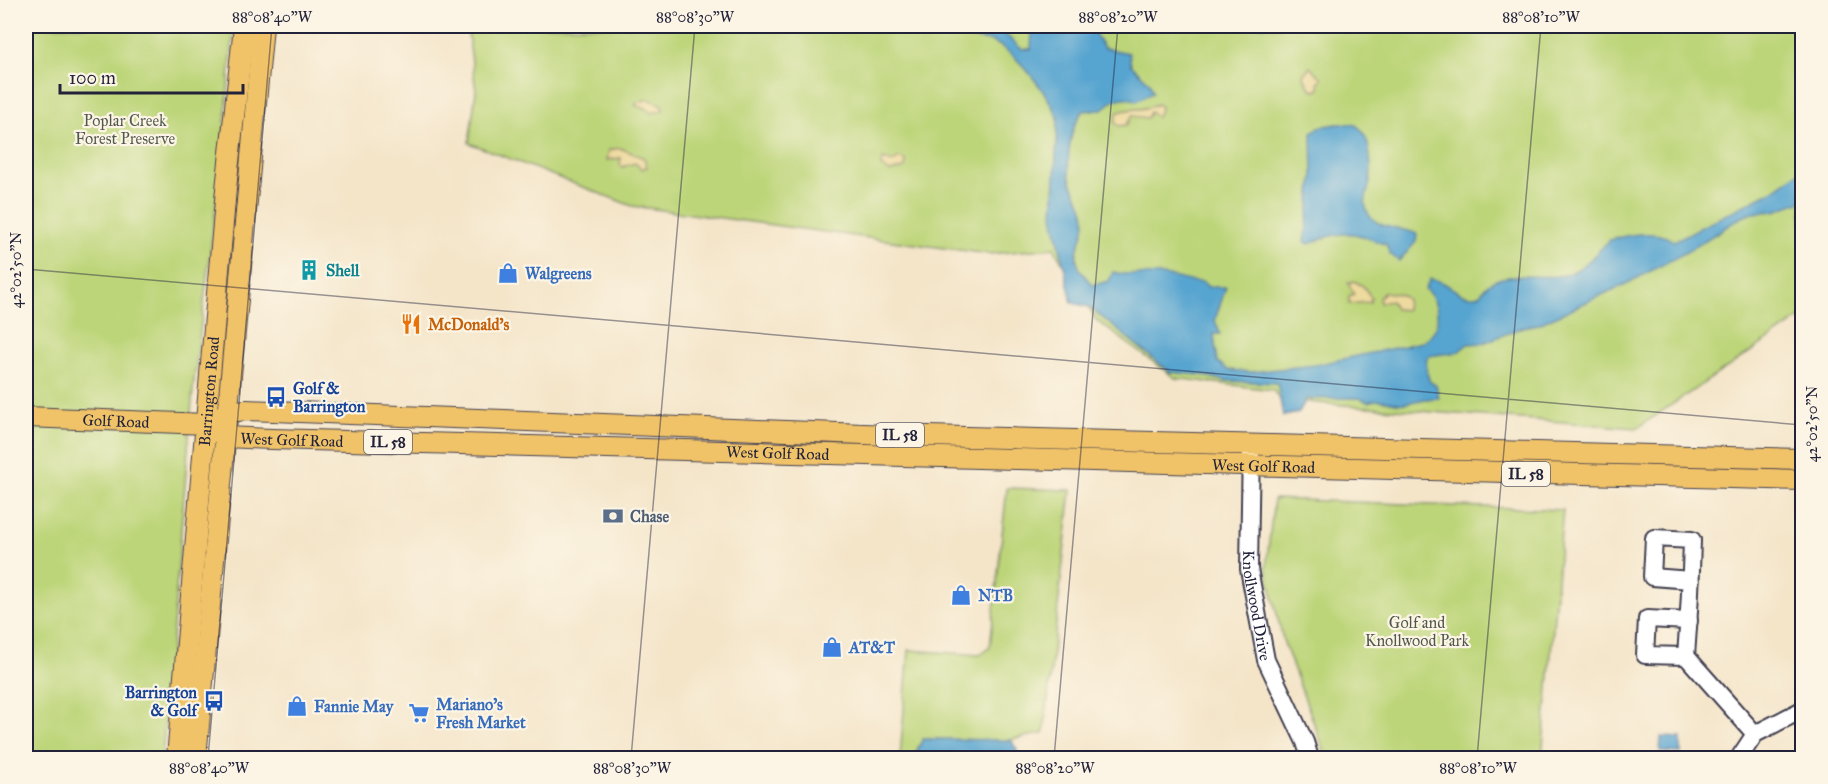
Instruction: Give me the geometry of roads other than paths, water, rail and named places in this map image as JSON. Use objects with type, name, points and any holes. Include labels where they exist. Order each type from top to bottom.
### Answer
[{"type":"main road","name":"Barrington Road","points":[[177,759],[226,189],[244,26]]},
{"type":"main road","name":"Barrington Road","points":[[196,759],[263,26]]},
{"type":"main road","name":"West Golf Road","points":[[1803,459],[889,435],[246,410],[228,412],[206,424],[225,437],[1803,480]]},
{"type":"main road","name":"Golf Road","points":[[26,417],[206,424]]},
{"type":"street","name":"Knollwood Drive","points":[[1251,444],[1250,568],[1266,660],[1305,742],[1310,759]]},
{"type":"street","points":[[1691,580],[1686,656],[1755,734]]},
{"type":"street","points":[[1686,656],[1645,655],[1647,619],[1689,621]]},
{"type":"street","points":[[1739,759],[1755,734],[1803,710]]},
{"type":"water","points":[[961,26],[986,27],[1002,32],[1022,49],[1031,49],[1032,30],[1042,26],[1090,26],[1104,48],[1129,53],[1131,65],[1150,83],[1153,92],[1137,101],[1123,98],[1110,103],[1103,110],[1083,111],[1075,125],[1070,143],[1069,170],[1071,183],[1083,207],[1085,217],[1085,227],[1077,250],[1078,265],[1093,285],[1109,281],[1113,272],[1166,276],[1203,282],[1208,287],[1226,287],[1215,320],[1220,334],[1214,334],[1217,361],[1228,370],[1251,372],[1315,365],[1422,342],[1433,331],[1437,317],[1435,302],[1425,289],[1430,279],[1472,296],[1480,295],[1487,285],[1496,280],[1508,277],[1547,277],[1571,273],[1587,262],[1610,240],[1651,234],[1674,241],[1772,191],[1802,170],[1802,201],[1775,211],[1752,213],[1740,218],[1690,250],[1632,281],[1539,324],[1523,327],[1483,343],[1468,344],[1458,352],[1428,356],[1426,366],[1428,376],[1430,382],[1436,385],[1439,398],[1401,404],[1378,400],[1368,402],[1359,398],[1306,399],[1299,413],[1283,416],[1277,383],[1226,381],[1201,375],[1170,372],[1089,307],[1072,303],[1053,216],[1058,117],[1029,73],[999,45],[971,38],[942,36],[941,30]]},
{"type":"water","points":[[1337,124],[1355,125],[1367,142],[1371,168],[1365,201],[1366,209],[1372,219],[1384,225],[1417,234],[1416,242],[1399,261],[1390,254],[1386,244],[1357,235],[1342,234],[1309,244],[1305,242],[1313,176],[1312,133],[1319,127]]},
{"type":"water","points":[[1661,737],[1681,738],[1681,753],[1660,752]]},
{"type":"water","points":[[923,739],[1011,740],[1017,750],[1017,758],[916,758],[917,750]]},
{"type":"waterway","points":[[866,26],[902,32],[944,33]]},
{"type":"place","name":"Shell","points":[[309,270]]},
{"type":"place","name":"Walgreens","points":[[508,273]]},
{"type":"place","name":"McDonald's","points":[[411,324]]},
{"type":"place","name":"Golf & Barrington","points":[[276,397]]},
{"type":"place","name":"Chase","points":[[613,516]]},
{"type":"place","name":"NTB","points":[[961,595]]},
{"type":"place","name":"AT&T","points":[[832,647]]},
{"type":"place","name":"Barrington & Golf","points":[[214,701]]},
{"type":"place","name":"Fannie May","points":[[297,706]]},
{"type":"place","name":"Mariano's Fresh Market","points":[[419,713]]},
{"type":"park label","name":"Poplar Creek Forest Preserve","points":[[125,129]]},
{"type":"park label","name":"Golf and Knollwood Park","points":[[1417,631]]}]
